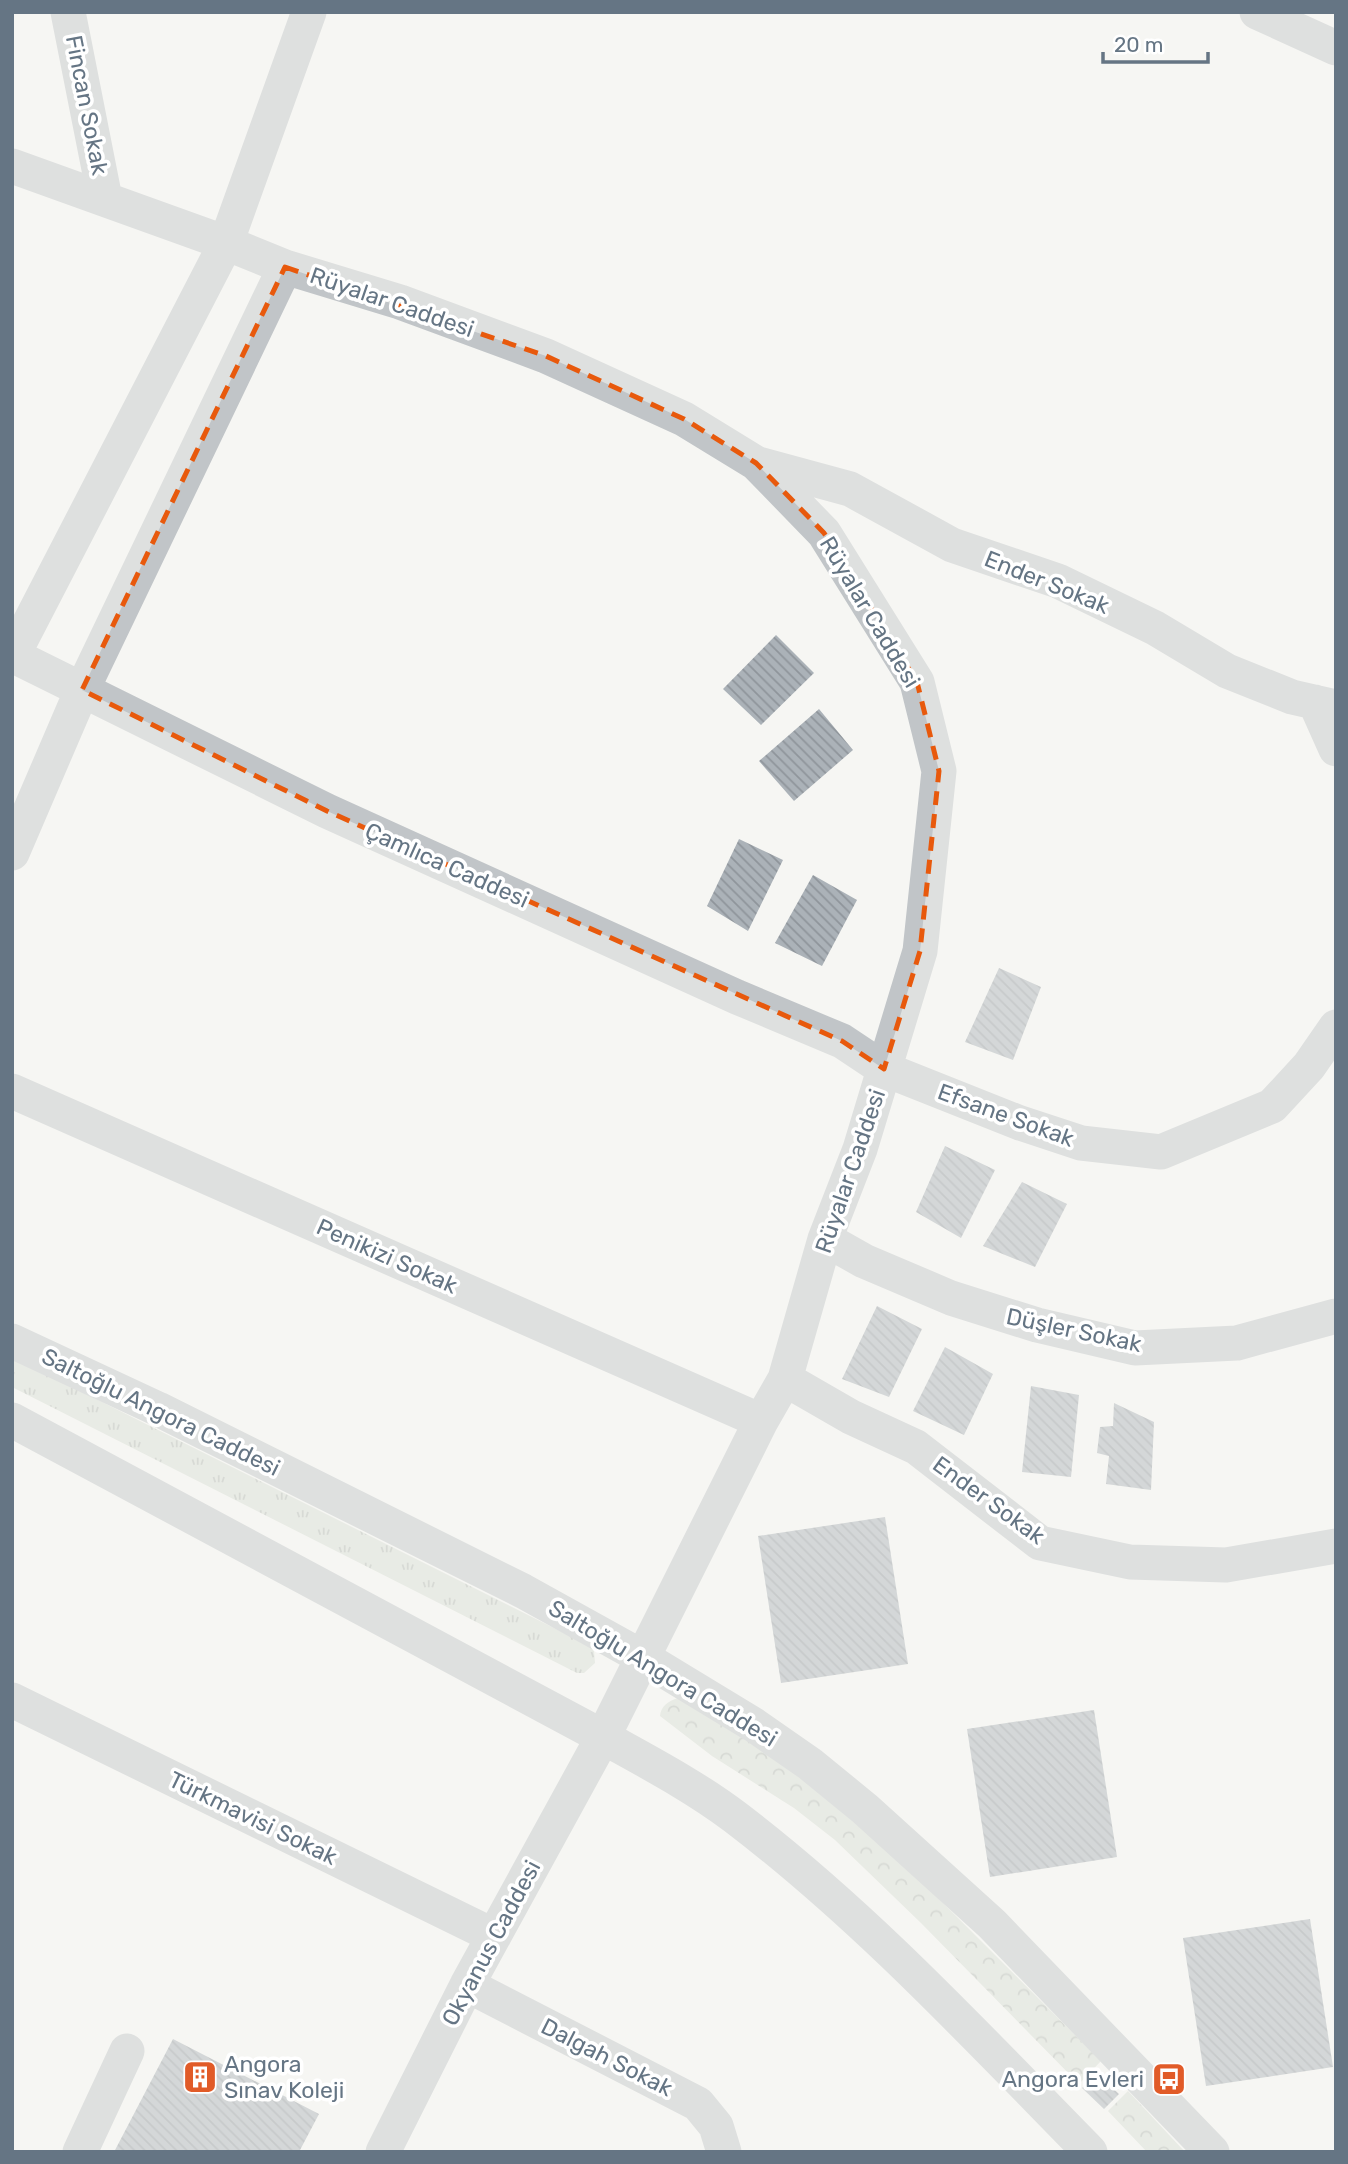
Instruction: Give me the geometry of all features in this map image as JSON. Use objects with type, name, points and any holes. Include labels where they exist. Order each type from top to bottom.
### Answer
[{"type":"street","name":"Fincan Sokak","points":[[68,12],[105,199]]},
{"type":"street","points":[[13,656],[226,243],[309,12]]},
{"type":"street","points":[[1257,12],[1336,48]]},
{"type":"street","name":"Rüyalar Caddesi","points":[[12,166],[285,267],[400,302],[546,356],[684,419],[756,463],[824,533],[917,682],[939,771],[920,951],[860,1149],[824,1239],[785,1379],[761,1421],[642,1657]]},
{"type":"street","points":[[12,853],[82,690],[285,267]]},
{"type":"street","name":"Ender Sokak","points":[[756,463],[850,489],[952,545],[1058,581],[1155,628],[1227,671],[1292,697],[1325,704]]},
{"type":"street","name":"Çamlıca Caddesi","points":[[13,656],[327,811],[737,997],[842,1041],[884,1069]]},
{"type":"street","points":[[1325,704],[1336,749]]},
{"type":"street","name":"Efsane Sokak","points":[[884,1069],[1020,1123],[1080,1143],[1161,1152],[1272,1106],[1309,1066],[1336,1027]]},
{"type":"street","name":"Penikizi Sokak","points":[[12,1091],[761,1421]]},
{"type":"street","name":"Düşler Sokak","points":[[824,1239],[864,1261],[951,1298],[1037,1325],[1135,1348],[1237,1343],[1336,1316]]},
{"type":"street","name":"Saltoğlu Angora Caddesi","points":[[12,1341],[158,1409],[523,1591],[642,1657],[754,1725],[810,1764],[865,1809],[992,1924],[1212,2152]]},
{"type":"street","name":"Ender Sokak","points":[[785,1379],[851,1417],[916,1447],[1040,1542],[1130,1562],[1226,1565],[1336,1546]]},
{"type":"street","points":[[12,1420],[680,1780],[733,1816],[787,1859],[910,1970],[1090,2152]]},
{"type":"street","name":"Okyanus Caddesi","points":[[383,2152],[467,1985],[603,1737],[642,1657]]},
{"type":"street","name":"Türkmavisi Sokak","points":[[12,1700],[494,1936]]},
{"type":"street","name":"Dalgah Sokak","points":[[467,1985],[698,2104],[716,2126],[724,2152]]},
{"type":"street","points":[[80,2152],[127,2051]]},
{"type":"highlighted area","points":[[285,267],[546,356],[684,419],[756,463],[824,533],[917,682],[939,771],[920,951],[884,1069],[842,1041],[327,811],[82,690]]},
{"type":"green space","points":[[12,1357],[590,1646],[594,1651],[595,1663],[584,1673],[577,1673],[12,1387]]},
{"type":"green space","points":[[678,1698],[815,1784],[913,1873],[1101,2061],[1079,2084],[921,1923],[835,1840],[794,1808],[712,1756],[660,1716],[666,1704]]},
{"type":"green space","points":[[1128,2091],[1185,2152],[1147,2152],[1108,2111]]},
{"type":"building","points":[[776,635],[814,673],[761,725],[723,689]]},
{"type":"building","points":[[819,709],[853,750],[794,801],[759,761]]},
{"type":"building","points":[[739,839],[783,860],[748,931],[707,906]]},
{"type":"building","points":[[813,875],[857,900],[822,966],[775,943]]},
{"type":"building","points":[[999,968],[1041,987],[1013,1060],[965,1042]]},
{"type":"building","points":[[945,1146],[995,1170],[961,1238],[916,1212]]},
{"type":"building","points":[[1022,1182],[1067,1204],[1035,1267],[983,1246]]},
{"type":"building","points":[[877,1306],[922,1329],[889,1397],[842,1379]]},
{"type":"building","points":[[945,1347],[993,1374],[964,1435],[913,1411]]},
{"type":"building","points":[[1031,1386],[1079,1395],[1071,1477],[1022,1472]]},
{"type":"building","points":[[1114,1403],[1154,1422],[1151,1490],[1106,1484],[1109,1456],[1097,1453],[1100,1427],[1113,1426]]},
{"type":"building","points":[[885,1517],[908,1664],[781,1683],[758,1536]]},
{"type":"building","points":[[1094,1710],[1117,1857],[990,1877],[967,1729]]},
{"type":"building","points":[[1310,1919],[1333,2067],[1206,2086],[1183,1938]]},
{"type":"building","name":"Angora Sınav Koleji","points":[[173,2039],[319,2114],[299,2152],[114,2152]]},
{"type":"building","points":[[1097,2073],[1119,2094],[1104,2109],[1082,2088]]},
{"type":"place","name":"Angora Sınav Koleji","points":[[200,2077]]},
{"type":"place","name":"Angora Evleri","points":[[1169,2079]]}]
